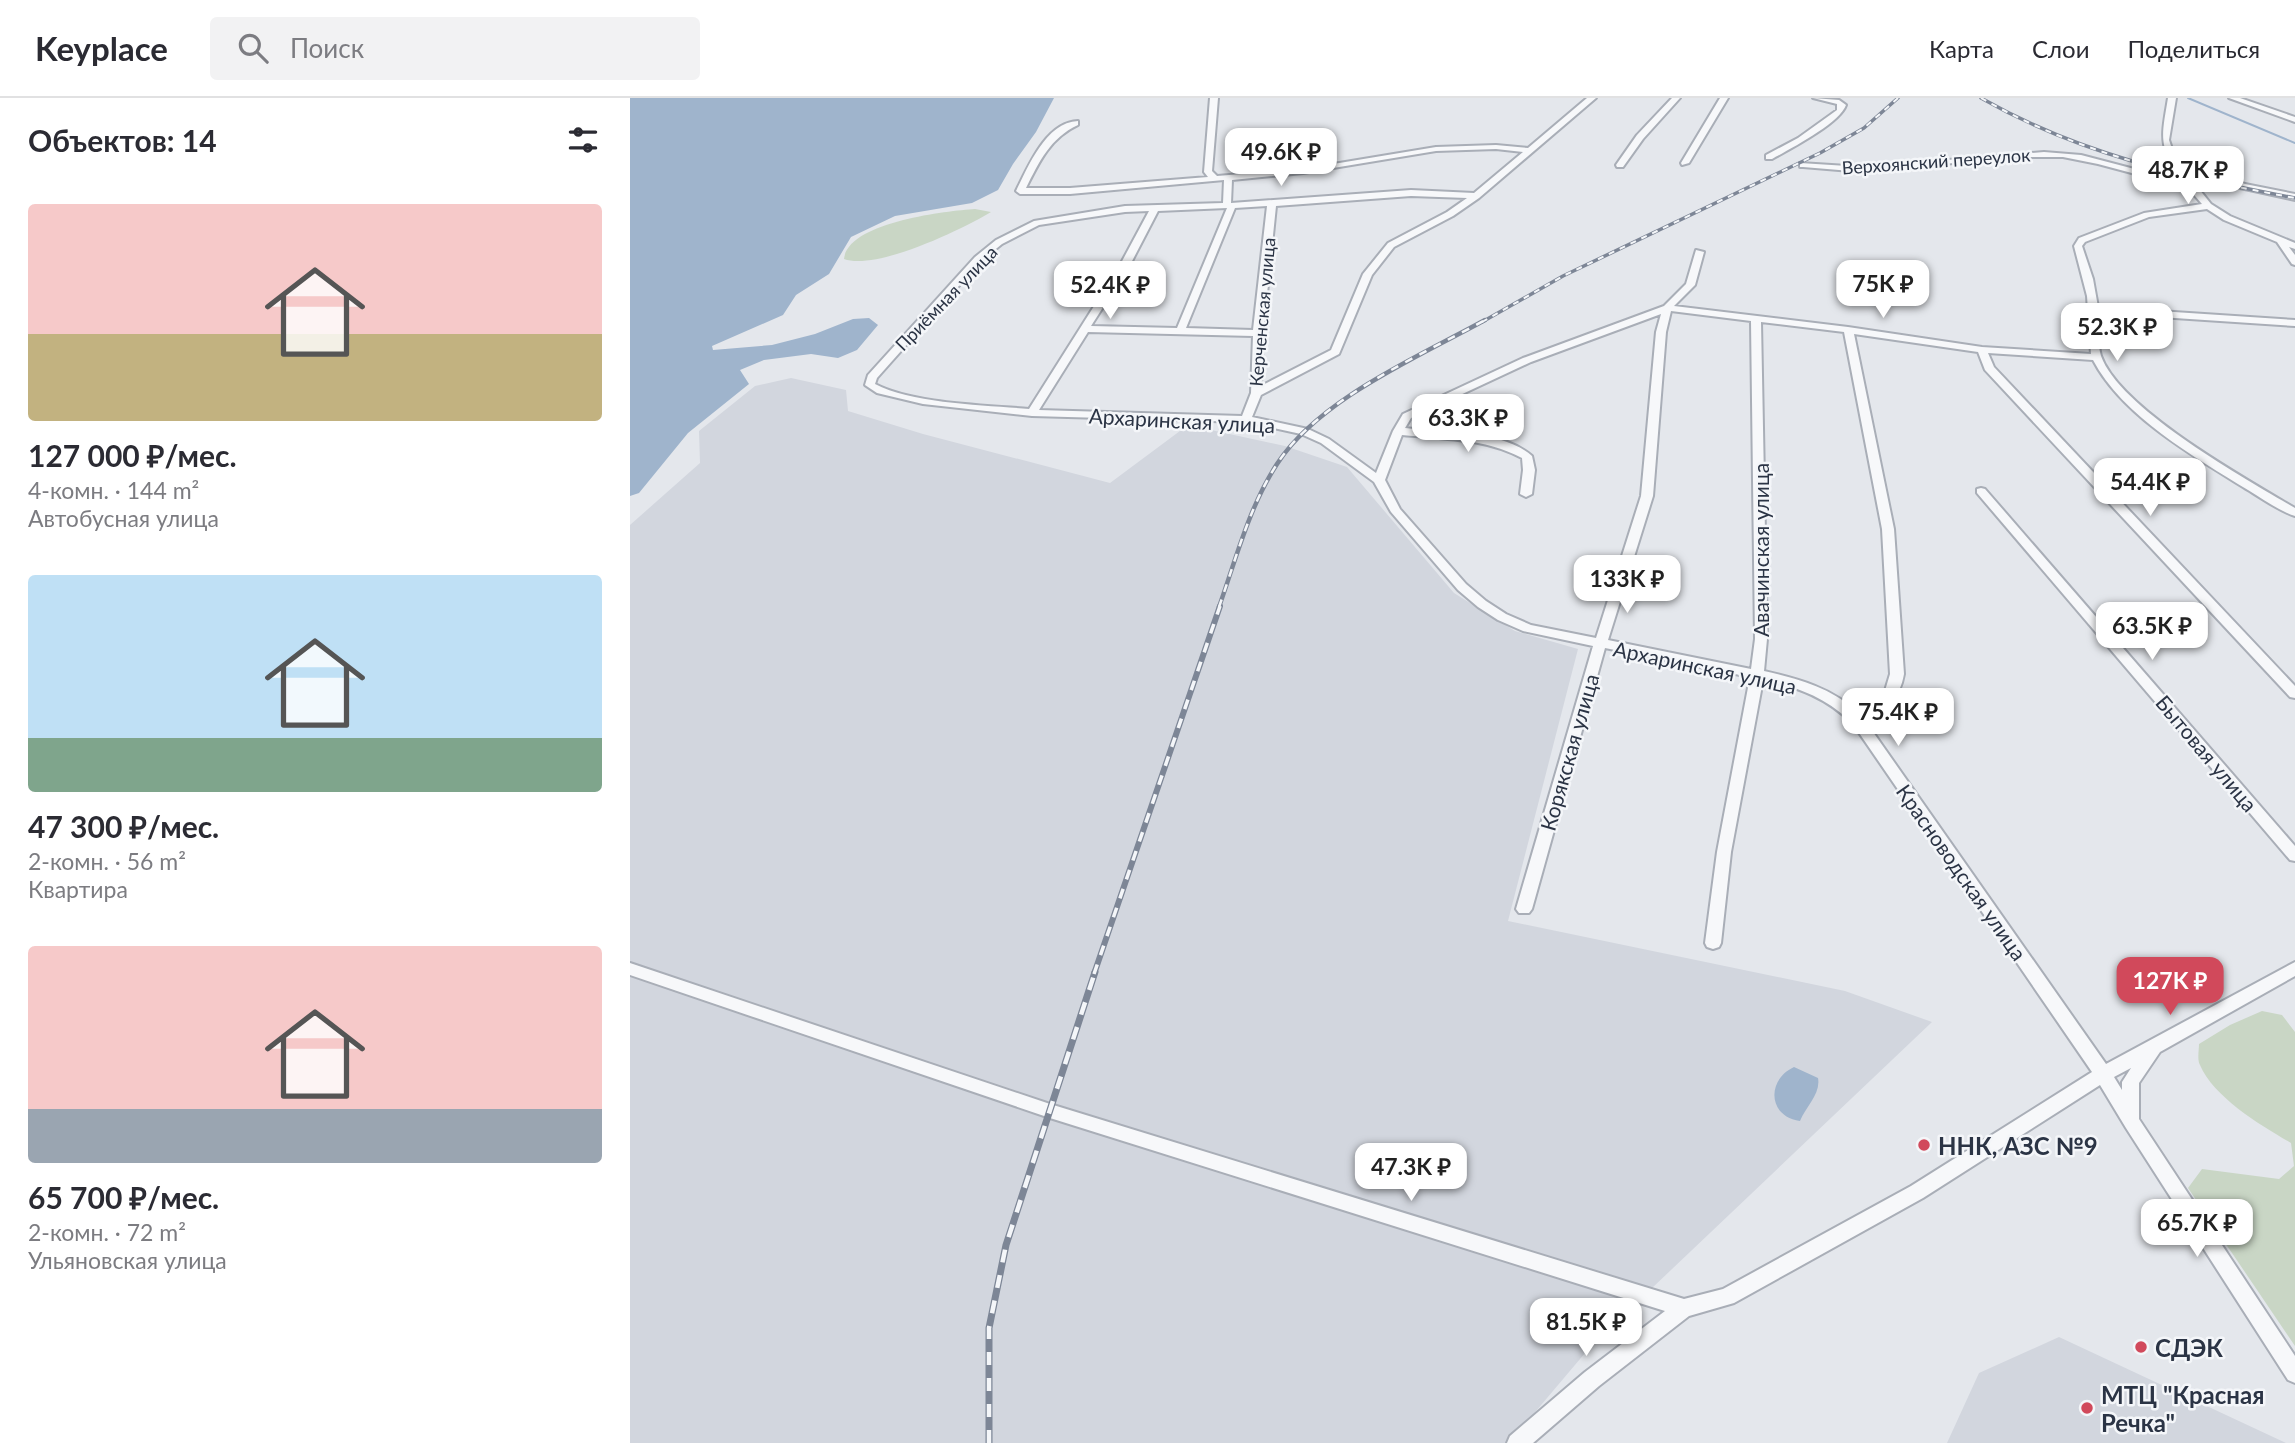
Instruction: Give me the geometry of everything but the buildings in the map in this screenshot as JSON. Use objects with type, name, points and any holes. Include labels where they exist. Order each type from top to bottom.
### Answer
[{"type":"street","points":[[1214,98],[1208,172],[1215,179]]},
{"type":"street","points":[[1256,393],[1335,352],[1363,285],[1384,253],[1401,237],[1450,214],[1476,196],[1592,98]]},
{"type":"street","points":[[1620,165],[1648,128],[1676,98]]},
{"type":"street","points":[[1685,163],[1724,98]]},
{"type":"street","points":[[1769,156],[1834,118],[1842,105],[1817,98]]},
{"type":"street","points":[[2233,98],[2295,120]]},
{"type":"street","points":[[2171,100],[2165,140],[2172,160],[2191,186],[2208,206],[2227,218],[2295,246]]},
{"type":"street","points":[[1075,123],[1059,132],[1039,153],[1020,191],[1303,171],[1436,149],[1496,147],[1531,152]]},
{"type":"street","name":"Верхоянский переулок","points":[[1803,165],[1867,169],[1994,155],[2047,154],[2191,186]]},
{"type":"street","points":[[2172,160],[2243,186],[2295,197]]},
{"type":"street","points":[[1180,332],[1230,206],[1228,178]]},
{"type":"street","points":[[1032,413],[1087,329],[1154,209],[1411,193],[1476,196]]},
{"type":"street","name":"Керченская улица","points":[[1246,419],[1256,393],[1258,333],[1272,203]]},
{"type":"street","points":[[2208,206],[2147,215],[2082,240],[2078,246],[2087,269],[2094,310],[2096,357],[2108,380],[2147,415],[2295,513]]},
{"type":"street","name":"Приёмная улица","points":[[872,388],[870,380],[978,260],[999,242],[1037,223],[1105,211],[1154,209]]},
{"type":"street","points":[[2280,240],[2295,262]]},
{"type":"street","points":[[1379,480],[1398,431],[1407,416],[1481,380],[1667,308],[1690,285],[1699,252]]},
{"type":"street","points":[[1667,308],[1848,330],[1982,350],[2096,357]]},
{"type":"street","name":"Корякская улица","points":[[1524,909],[1600,645],[1647,496],[1661,332],[1667,308]]},
{"type":"street","points":[[2094,310],[2295,323]]},
{"type":"street","name":"Авачинская улица","points":[[1713,943],[1731,815],[1757,674],[1761,597],[1756,320]]},
{"type":"street","points":[[1087,329],[1258,333]]},
{"type":"street","points":[[1848,330],[1886,517],[1897,674],[1893,692],[1887,701],[1858,721]]},
{"type":"street","points":[[1982,350],[1989,369],[2295,694]]},
{"type":"street","name":"Архаринская улица","points":[[872,388],[923,401],[1032,413],[1246,419],[1315,434],[1379,480],[1395,510],[1462,587],[1482,604],[1527,628],[1600,645],[1656,653],[1790,681],[1822,693],[1844,707],[1858,721]]},
{"type":"street","points":[[1398,431],[1479,439],[1520,452],[1527,456],[1528,461],[1526,494]]},
{"type":"street","name":"Бытовая улица","points":[[1981,491],[2295,856]]},
{"type":"street","name":"Красноводская улица","points":[[1858,721],[2104,1074],[2132,1123],[2295,1373]]},
{"type":"street","points":[[1517,1443],[1592,1379],[1684,1308],[1727,1297],[1917,1192],[2104,1074],[2295,968]]},
{"type":"street","points":[[630,969],[1050,1111],[1684,1308]]},
{"type":"street","points":[[2132,1123],[2130,1082],[2154,1047]]},
{"type":"shaded area","points":[[791,378],[846,390],[848,411],[923,434],[1110,483],[1188,425],[1285,446],[1347,467],[1454,593],[1515,631],[1578,649],[1508,921],[1845,991],[1932,1022],[1591,1346],[1509,1443],[630,1443],[630,525],[700,463],[699,431],[755,386]]},
{"type":"shaded area","name":"МТЦ \"Красная Речка\"","points":[[2059,1337],[2286,1443],[1947,1443],[1979,1373]]},
{"type":"green space","points":[[975,209],[991,212],[941,238],[897,254],[858,261],[844,259],[850,246],[880,227],[943,212]]},
{"type":"green space","points":[[2262,1011],[2282,1015],[2295,1032],[2295,1346],[2188,1188],[2202,1169],[2279,1179],[2294,1166],[2291,1143],[2253,1120],[2227,1100],[2200,1065],[2199,1044],[2230,1025]]},
{"type":"water","points":[[630,98],[1054,98],[1036,132],[998,190],[972,203],[895,216],[851,237],[829,274],[796,295],[783,315],[712,346],[713,350],[772,345],[815,334],[853,319],[869,318],[878,325],[857,350],[838,358],[811,354],[764,360],[740,370],[749,384],[688,433],[639,493],[630,496]]},
{"type":"water","points":[[1794,1067],[1818,1078],[1815,1095],[1800,1121],[1782,1113],[1774,1097],[1779,1080]]},
{"type":"waterway","points":[[2188,98],[2295,143]]},
{"type":"railway","points":[[1482,322],[1563,276],[1820,153],[1864,128],[1898,98]]},
{"type":"railway","points":[[1981,98],[2057,135],[2134,162],[2213,182],[2295,198]]},
{"type":"railway","points":[[1219,607],[1259,498],[1277,464],[1295,441],[1318,419],[1372,382],[1485,320]]},
{"type":"railway","points":[[1094,974],[1220,606]]},
{"type":"railway","points":[[989,1443],[989,1328],[1006,1245],[1095,972]]},
{"type":"place","name":"ННК, АЗС №9","points":[[1924,1145]]},
{"type":"place","name":"СДЭК","points":[[2141,1347]]},
{"type":"place","name":"МТЦ \"Красная Речка\"","points":[[2087,1408]]}]
